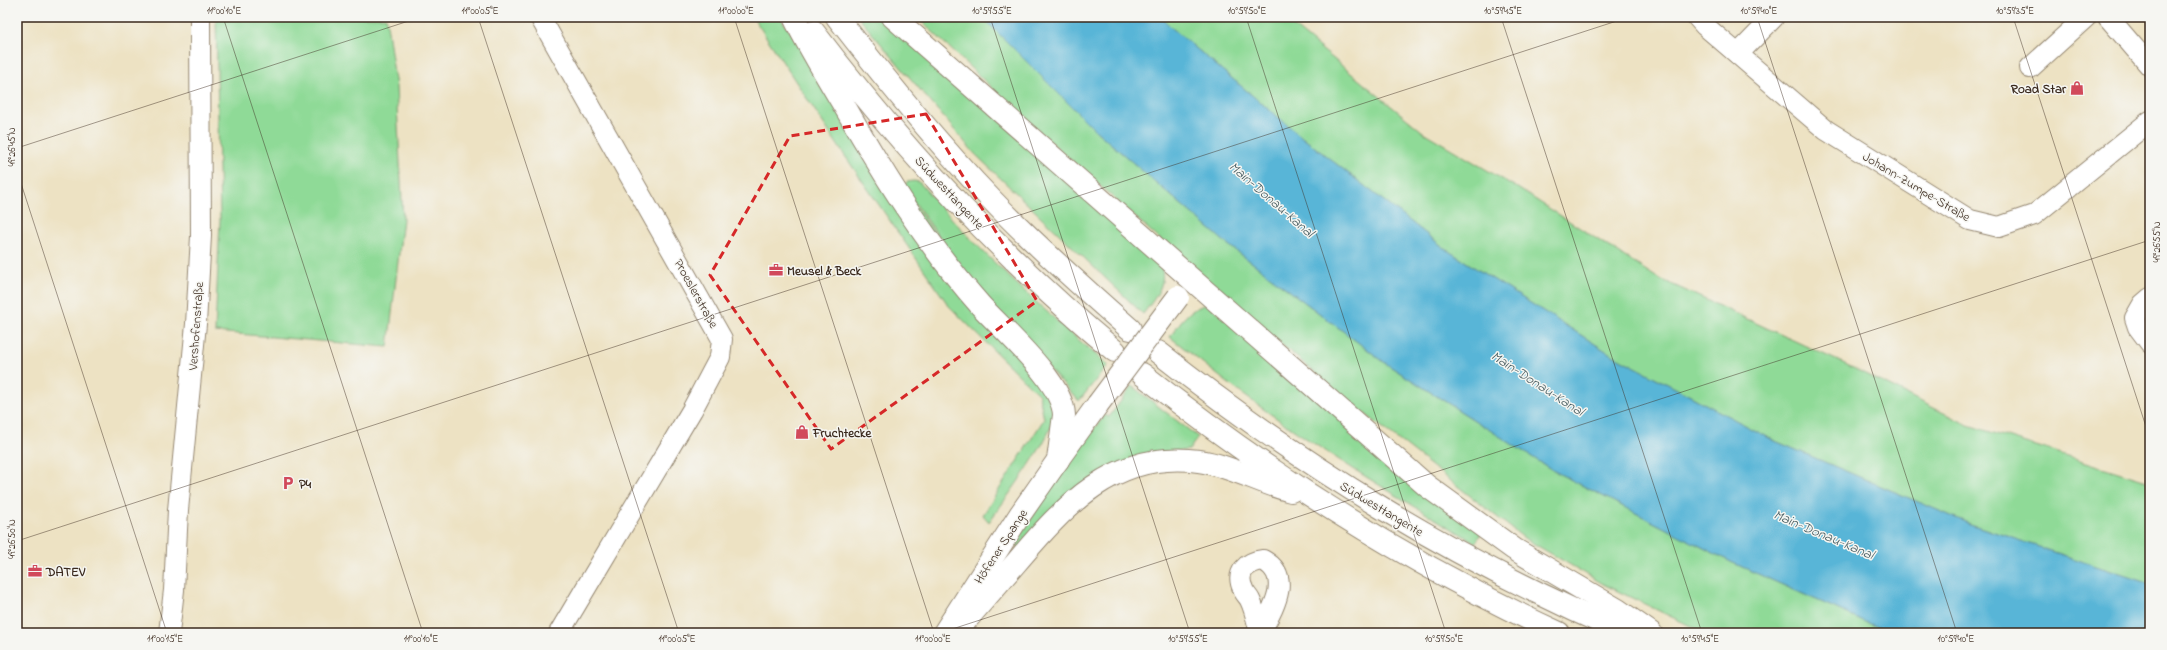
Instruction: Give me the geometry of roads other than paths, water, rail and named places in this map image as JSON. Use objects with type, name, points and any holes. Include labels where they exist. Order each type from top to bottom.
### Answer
[{"type":"main road","points":[[794,17],[810,50],[887,179],[915,222],[973,297],[1046,376],[1058,394],[1064,407],[1058,460]]},
{"type":"main road","name":"Südwesttangente","points":[[803,17],[860,91],[952,196],[1025,270],[1115,351]]},
{"type":"main road","name":"Südwesttangente","points":[[837,17],[880,73],[980,187],[1050,258],[1130,329]]},
{"type":"main road","points":[[893,17],[1381,447],[1450,504],[1538,564],[1618,610],[1651,633]]},
{"type":"main road","name":"Höfener Spange","points":[[944,633],[1021,513],[1058,460],[1192,279]]},
{"type":"main road","name":"Südwesttangente","points":[[1158,352],[1224,404],[1303,460],[1402,521],[1522,586],[1625,633]]},
{"type":"main road","name":"Südwesttangente","points":[[1142,374],[1234,444],[1311,497],[1420,563],[1559,633]]},
{"type":"main road","points":[[955,633],[1035,540],[1065,508],[1091,487],[1133,466],[1160,461],[1199,461],[1245,474],[1267,485],[1311,497]]},
{"type":"street","name":"Vershofenstraße","points":[[169,633],[174,590],[178,510],[197,317],[201,236],[200,17]]},
{"type":"street","name":"Proeslerstraße","points":[[540,17],[722,339],[720,357],[692,410],[558,633]]},
{"type":"street","name":"Johann-Zumpe-Straße","points":[[1697,17],[1826,130],[1970,220],[1998,227],[2034,215],[2150,121]]},
{"type":"street","points":[[1738,54],[1774,17]]},
{"type":"street","points":[[2030,68],[2086,17]]},
{"type":"street","points":[[2108,17],[2150,66]]},
{"type":"street","points":[[2150,298],[2142,304],[2135,318],[2138,327],[2150,343]]},
{"type":"water","name":"Main-Donau-Kanal","points":[[982,17],[1161,17],[1173,29],[1303,138],[1447,250],[1609,353],[1775,441],[1970,524],[2150,584],[2150,633],[1891,633],[1731,562],[1554,471],[1388,365],[1226,243],[1095,130]]},
{"type":"place","name":"Road Star","points":[[2077,88]]},
{"type":"place","name":"Meusel & Beck","points":[[776,270]]},
{"type":"place","name":"Fruchtecke","points":[[802,432]]},
{"type":"place","name":"P4","points":[[288,483]]},
{"type":"place","name":"DATEV","points":[[35,571]]}]
